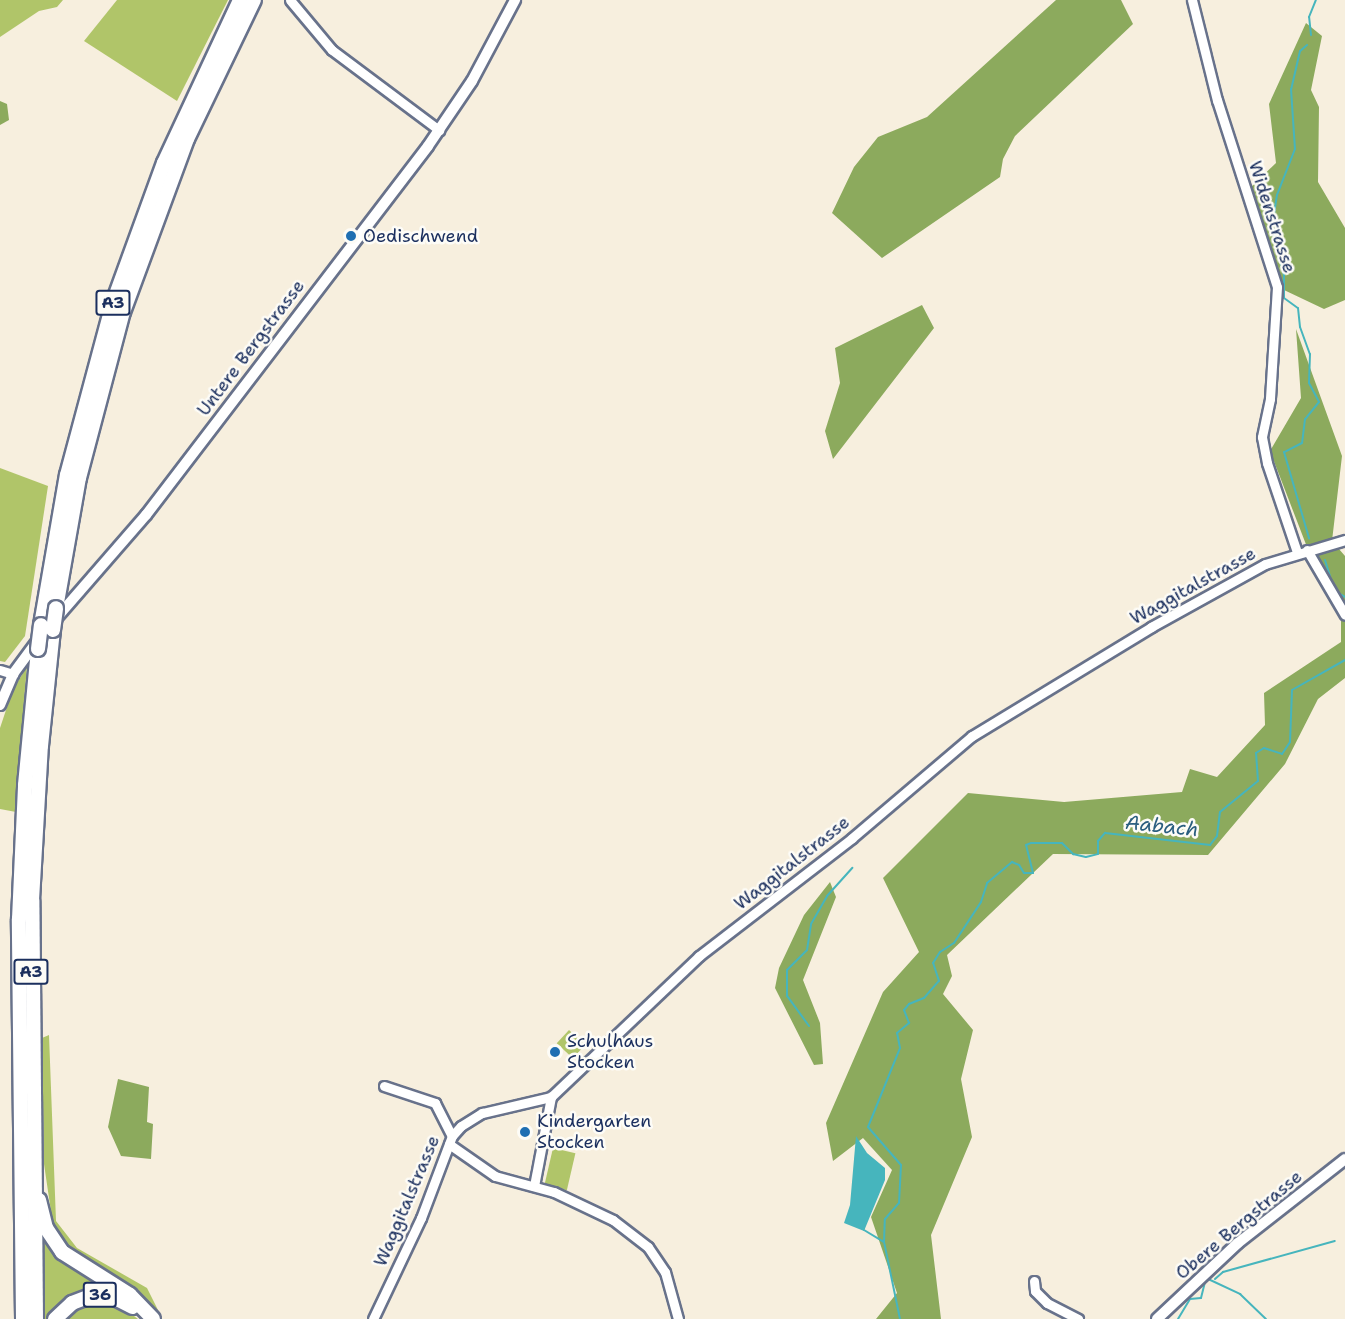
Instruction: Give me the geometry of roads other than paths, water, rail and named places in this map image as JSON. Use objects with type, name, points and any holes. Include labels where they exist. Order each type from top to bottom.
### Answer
[{"type":"highway","name":"A3","points":[[36,1319],[32,1157],[34,860],[47,627],[70,464],[110,313],[164,163],[240,0]]},
{"type":"highway","name":"A3","points":[[23,1319],[19,919],[25,784],[38,649],[56,609],[83,460],[123,312],[173,172],[254,0]]},
{"type":"highway","points":[[32,1157],[44,1221],[55,1244],[76,1264],[135,1299],[153,1319]]},
{"type":"highway","points":[[18,1319],[23,1293]]},
{"type":"highway","name":"36","points":[[55,1319],[76,1301],[99,1295],[124,1301],[144,1319]]},
{"type":"main road","name":"Untere Bergstrasse","points":[[0,705],[13,674],[31,648],[146,515],[439,130],[472,81],[515,0]]},
{"type":"main road","name":"Obere Bergstrasse","points":[[1157,1319],[1238,1243],[1345,1159]]},
{"type":"street","points":[[290,0],[332,50],[439,130]]},
{"type":"street","name":"Widenstrasse","points":[[1192,0],[1217,100],[1277,287],[1271,338],[1270,399],[1262,437],[1302,551],[1345,615]]},
{"type":"street","name":"Waggitalstrasse","points":[[373,1319],[421,1218],[451,1140],[482,1113],[551,1097],[699,956],[852,838],[972,736],[1151,627],[1265,564],[1302,551],[1345,540]]},
{"type":"street","points":[[0,670],[13,674]]},
{"type":"street","points":[[384,1086],[435,1103],[451,1140],[495,1176],[534,1186],[613,1220],[648,1246],[664,1272],[678,1319]]},
{"type":"street","points":[[534,1186],[551,1097]]},
{"type":"street","points":[[1034,1281],[1035,1290],[1047,1303],[1078,1319]]},
{"type":"water","points":[[856,1136],[867,1153],[885,1168],[885,1180],[864,1231],[844,1223],[850,1205]]},
{"type":"waterway","points":[[1311,35],[1309,17],[1316,0]]},
{"type":"waterway","points":[[1307,45],[1300,51],[1291,89],[1295,149],[1277,195],[1272,228],[1284,275],[1284,298],[1298,308],[1300,327],[1310,354],[1309,383],[1319,402],[1305,419],[1302,443],[1284,452],[1309,538]]},
{"type":"waterway","points":[[1325,560],[1333,586]]},
{"type":"waterway","points":[[1335,591],[1345,597]]},
{"type":"waterway","name":"Aabach","points":[[900,1319],[884,1242],[885,1219],[899,1203],[901,1165],[868,1127],[900,1048],[897,1033],[909,1023],[904,1010],[909,1004],[924,998],[939,981],[933,963],[940,952],[954,943],[981,902],[987,883],[1012,862],[1019,865],[1024,873],[1033,873],[1026,845],[1031,843],[1062,843],[1073,854],[1086,857],[1098,854],[1098,841],[1105,833],[1210,845],[1217,836],[1220,812],[1258,781],[1256,753],[1264,748],[1282,754],[1290,742],[1292,690],[1345,660]]},
{"type":"waterway","points":[[809,1026],[787,996],[787,970],[807,950],[811,924],[827,896],[852,868]]},
{"type":"waterway","points":[[864,1230],[884,1242]]},
{"type":"waterway","points":[[1215,1279],[1223,1272],[1335,1241]]},
{"type":"waterway","points":[[1178,1319],[1190,1299],[1201,1298],[1206,1278],[1240,1294],[1266,1319]]},
{"type":"place","name":"Oedischwend","points":[[351,236]]},
{"type":"place","name":"Schulhaus Stocken","points":[[555,1052]]},
{"type":"place","name":"Kindergarten Stocken","points":[[525,1132]]}]
